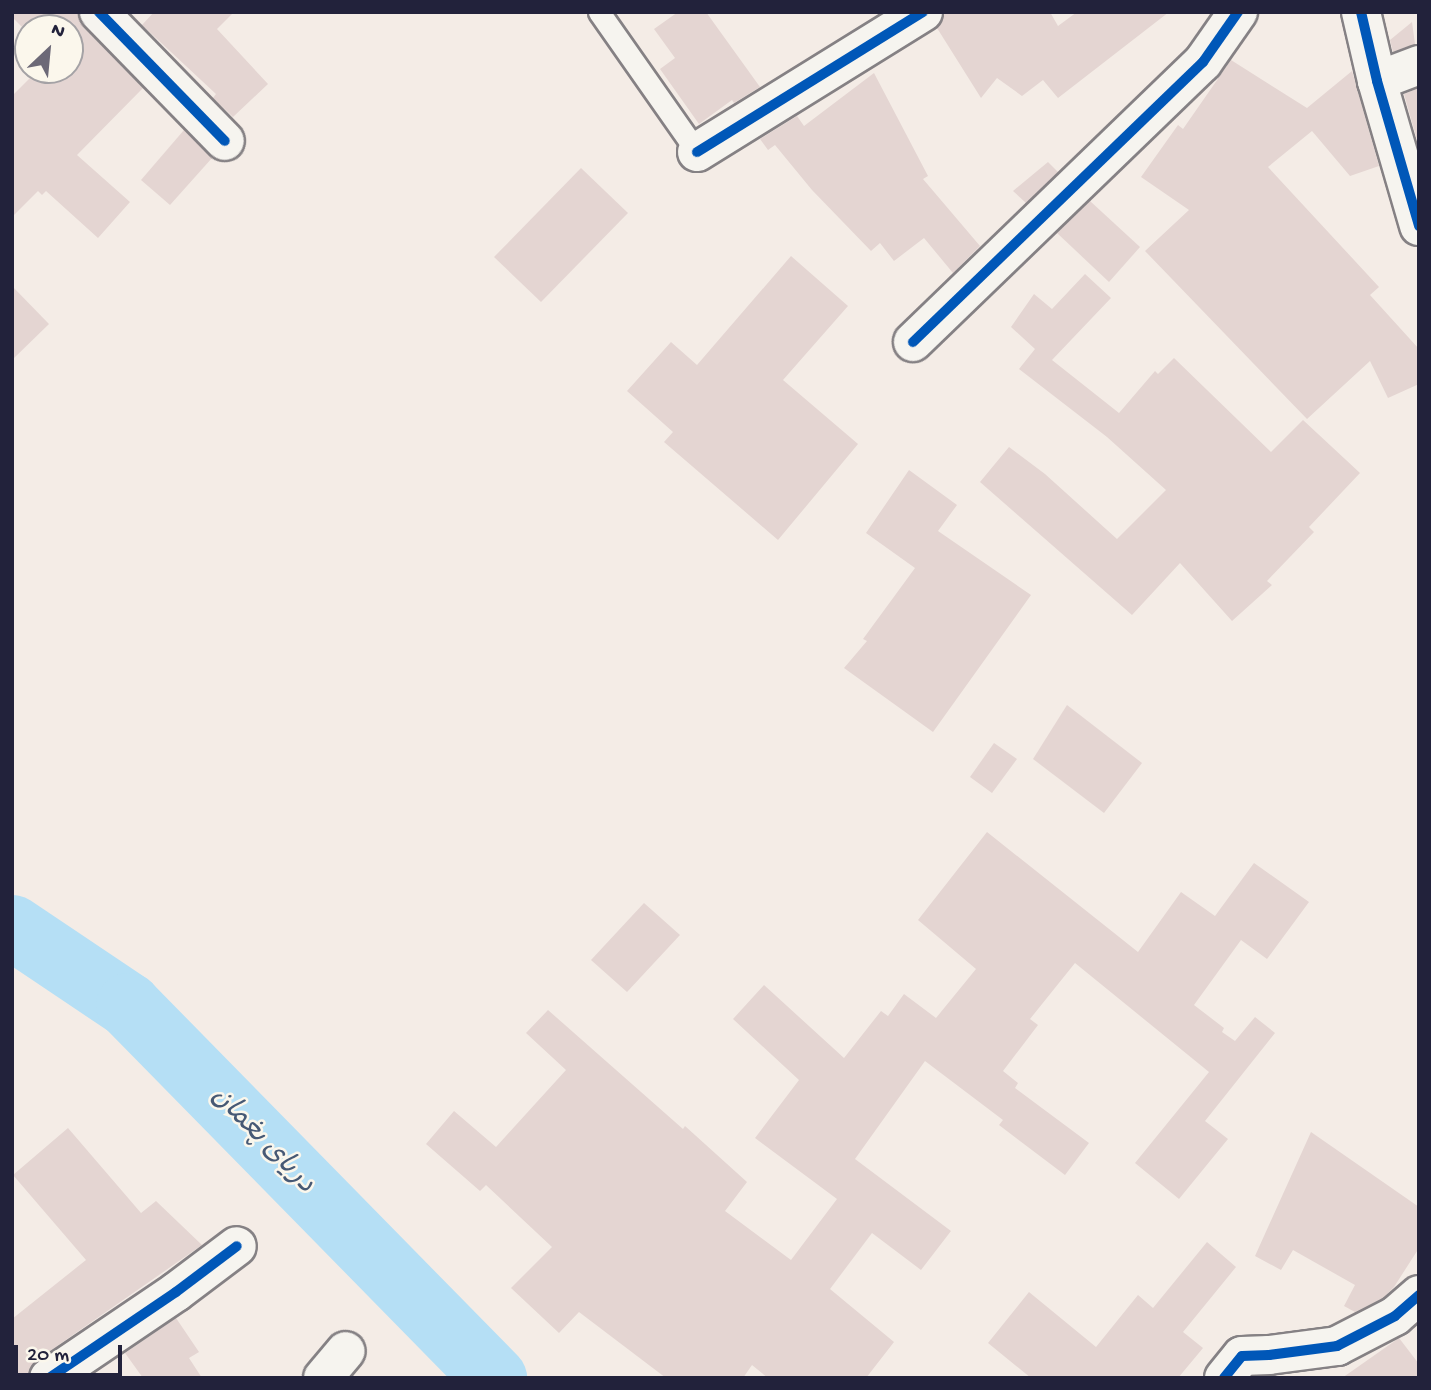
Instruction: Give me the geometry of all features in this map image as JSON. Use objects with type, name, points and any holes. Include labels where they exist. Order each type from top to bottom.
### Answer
[{"type":"street","points":[[99,12],[225,141]]},
{"type":"street","points":[[697,152],[923,12]]},
{"type":"street","points":[[913,342],[1203,62],[1238,12]]},
{"type":"street","points":[[1361,12],[1377,81],[1419,226]]},
{"type":"street","points":[[1377,81],[1419,65]]},
{"type":"street","points":[[49,1378],[176,1292],[237,1246]]},
{"type":"street","points":[[1224,1378],[1242,1356],[1269,1356],[1337,1346],[1395,1316],[1419,1295]]},
{"type":"lane","points":[[599,12],[697,152]]},
{"type":"building","points":[[12,12],[79,14],[14,14],[14,19]]},
{"type":"building","points":[[154,12],[234,12],[217,29],[268,84],[233,117],[213,98],[216,94],[142,25]]},
{"type":"building","points":[[678,12],[706,12],[760,87],[734,103],[732,100],[699,124],[660,69],[675,58],[654,29]]},
{"type":"building","points":[[945,12],[1050,12],[1058,26],[1077,12],[1169,12],[1058,98],[1043,80],[1022,96],[997,78],[981,98],[937,28]]},
{"type":"building","points":[[1412,22],[1415,44],[1393,52],[1390,40]]},
{"type":"building","points":[[84,28],[143,88],[77,155],[130,202],[98,238],[46,191],[42,195],[38,191],[12,217],[12,96],[24,84],[84,84]]},
{"type":"building","points":[[1231,60],[1307,108],[1352,71],[1379,166],[1350,176],[1312,131],[1268,167],[1379,287],[1370,295],[1419,349],[1419,384],[1388,398],[1370,361],[1307,419],[1145,251],[1189,210],[1141,177],[1178,125],[1183,129]]},
{"type":"building","points":[[874,73],[928,176],[923,179],[980,246],[953,273],[924,238],[894,261],[880,243],[871,251],[812,190],[775,145],[768,150],[760,139],[797,116],[804,126]]},
{"type":"building","points":[[1419,88],[1419,147],[1404,94]]},
{"type":"building","points":[[184,130],[212,158],[170,205],[141,180]]},
{"type":"building","points":[[1048,162],[1058,172],[1026,203],[1013,191]]},
{"type":"building","points":[[581,168],[628,213],[541,302],[494,257]]},
{"type":"building","points":[[1090,201],[1140,247],[1109,282],[1057,233]]},
{"type":"building","points":[[791,256],[848,306],[783,380],[858,444],[778,540],[664,442],[673,432],[627,391],[671,342],[697,365]]},
{"type":"building","points":[[1085,274],[1111,298],[1052,360],[1119,413],[1155,371],[1158,374],[1174,358],[1271,452],[1303,420],[1360,473],[1309,527],[1314,532],[1267,581],[1272,585],[1232,621],[1180,563],[1132,615],[980,482],[1009,447],[1045,474],[1117,539],[1166,490],[1107,437],[1019,369],[1035,349],[1011,327],[1034,294],[1052,309]]},
{"type":"building","points":[[12,286],[49,324],[12,360]]},
{"type":"building","points":[[909,470],[957,505],[938,531],[1031,595],[933,732],[844,668],[867,641],[863,639],[915,568],[866,533]]},
{"type":"building","points":[[1067,705],[1142,763],[1104,813],[1033,759]]},
{"type":"building","points":[[994,743],[1017,759],[992,793],[970,777]]},
{"type":"building","points":[[987,832],[1138,952],[1181,892],[1215,916],[1254,863],[1309,902],[1267,959],[1241,940],[1194,1005],[1224,1028],[1222,1032],[1235,1041],[1255,1017],[1275,1033],[1205,1121],[1228,1139],[1179,1199],[1135,1163],[1209,1072],[1075,963],[1030,1019],[1038,1025],[1003,1071],[1018,1083],[1015,1088],[1089,1143],[1065,1175],[999,1125],[1003,1120],[925,1061],[855,1159],[951,1231],[921,1270],[872,1233],[830,1289],[894,1342],[866,1378],[768,1378],[752,1365],[743,1378],[666,1378],[579,1312],[559,1333],[511,1288],[552,1247],[486,1185],[480,1191],[426,1144],[454,1111],[496,1147],[566,1070],[526,1033],[548,1010],[747,1182],[725,1211],[791,1260],[837,1199],[755,1138],[799,1080],[733,1019],[764,985],[844,1058],[881,1011],[888,1016],[904,994],[936,1018],[976,969],[918,920]]},
{"type":"building","points":[[644,903],[680,935],[627,992],[591,960]]},
{"type":"building","points":[[68,1128],[141,1213],[156,1201],[202,1245],[37,1360],[30,1368],[27,1378],[12,1378],[12,1319],[86,1260],[13,1175]]},
{"type":"building","points":[[1311,1132],[1419,1207],[1419,1248],[1394,1287],[1383,1298],[1355,1312],[1344,1306],[1355,1285],[1293,1250],[1281,1270],[1255,1256]]},
{"type":"building","points":[[1207,1242],[1236,1267],[1183,1332],[1203,1348],[1178,1378],[1031,1378],[988,1343],[1029,1292],[1096,1347],[1138,1295],[1153,1308]]},
{"type":"building","points":[[176,1318],[199,1352],[189,1358],[202,1378],[143,1378],[125,1353]]},
{"type":"building","points":[[1399,1338],[1419,1364],[1419,1378],[1342,1378]]},
{"type":"waterway","name":"دریای پغمان","points":[[12,927],[128,1005],[494,1378]]},
{"type":"cycle path","points":[[99,12],[225,141]]},
{"type":"cycle path","points":[[697,152],[923,12]]},
{"type":"cycle path","points":[[913,342],[1203,62],[1238,12]]},
{"type":"cycle path","points":[[1361,12],[1377,81],[1419,226]]},
{"type":"cycle path","points":[[49,1378],[176,1292],[237,1246]]},
{"type":"cycle path","points":[[1224,1378],[1242,1356],[1337,1346],[1395,1316],[1419,1295]]}]
